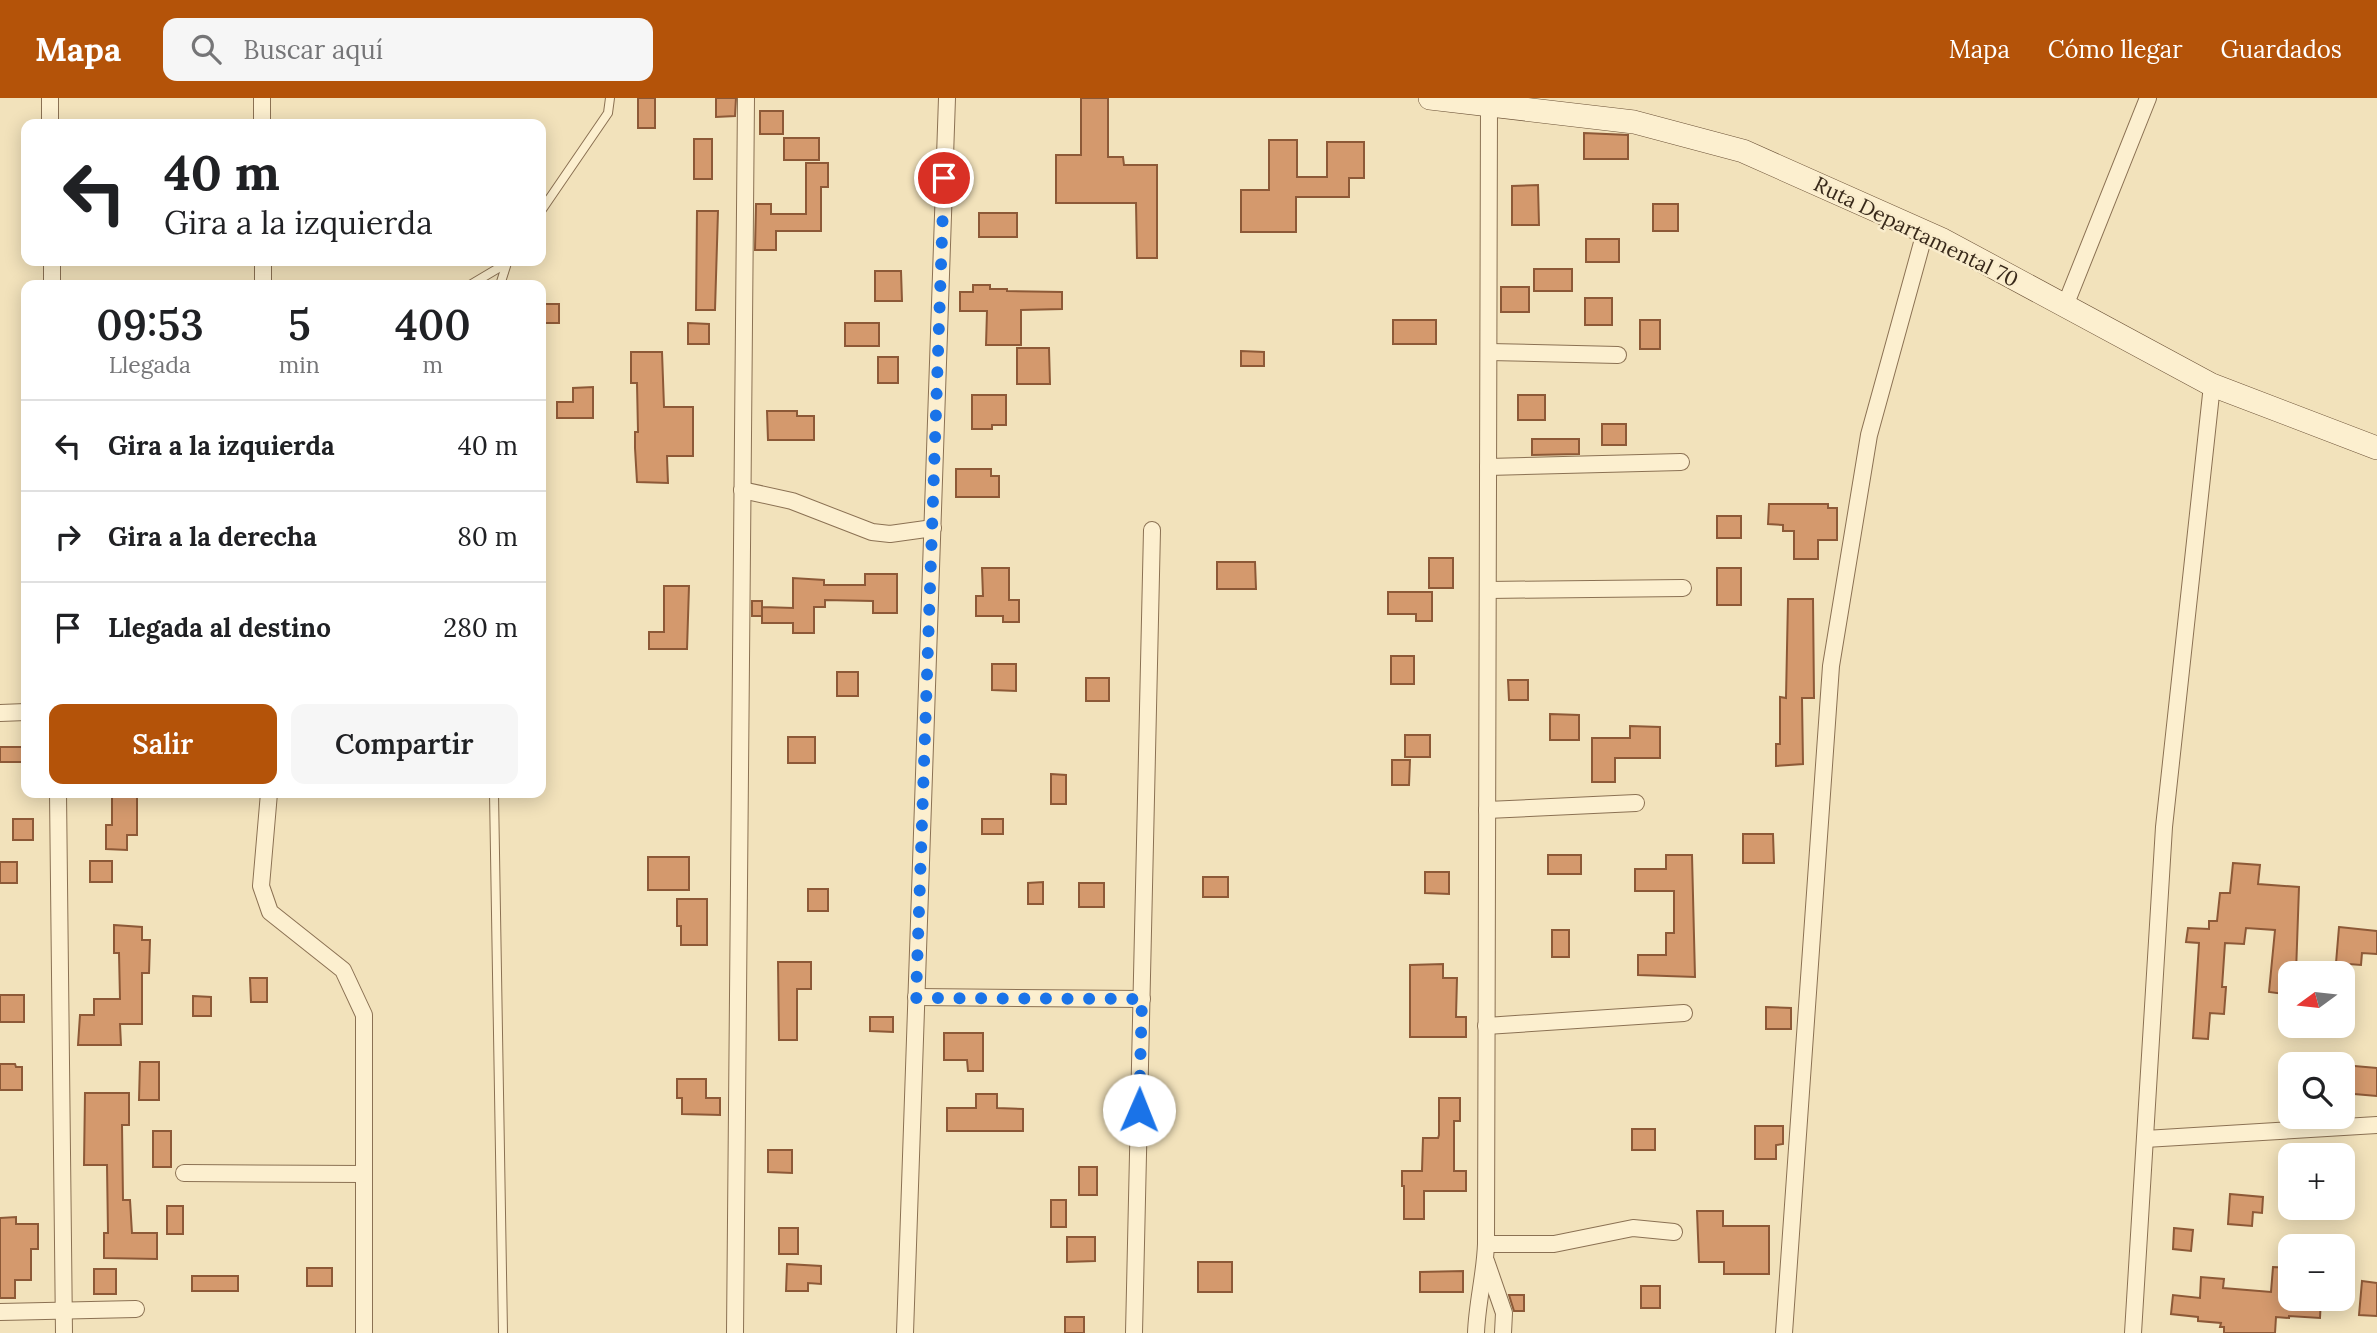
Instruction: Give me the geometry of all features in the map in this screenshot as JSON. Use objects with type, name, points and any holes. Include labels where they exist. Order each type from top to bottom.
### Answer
[{"type":"main road","name":"Ruta Departamental 70","points":[[1430,98],[1634,122],[1743,151],[1925,232],[2212,385],[2377,448]]},
{"type":"street","points":[[50,98],[50,119]]},
{"type":"street","points":[[262,98],[262,119]]},
{"type":"street","points":[[735,1333],[746,98]]},
{"type":"street","points":[[905,1333],[947,98]]},
{"type":"street","points":[[2065,306],[2148,98]]},
{"type":"street","points":[[1476,1333],[1477,1302],[1486,1251],[1489,104]]},
{"type":"street","points":[[1784,1333],[1830,666],[1868,435],[1925,232]]},
{"type":"street","points":[[1489,352],[1618,355]]},
{"type":"street","points":[[2133,1333],[2164,827],[2212,385]]},
{"type":"street","points":[[1488,467],[1681,462]]},
{"type":"street","points":[[742,490],[792,501],[872,532],[890,534],[933,528]]},
{"type":"street","points":[[1134,1333],[1152,530]]},
{"type":"street","points":[[1488,590],[1683,588]]},
{"type":"street","points":[[0,713],[21,712]]},
{"type":"street","points":[[58,798],[64,1333]]},
{"type":"street","points":[[269,798],[261,886],[270,912],[343,970],[364,1015],[364,1333]]},
{"type":"street","points":[[1487,810],[1636,803]]},
{"type":"street","points":[[916,998],[1142,999]]},
{"type":"street","points":[[1486,1026],[1684,1013]]},
{"type":"street","points":[[2144,1139],[2377,1125]]},
{"type":"street","points":[[184,1173],[363,1174]]},
{"type":"street","points":[[1486,1251],[1553,1244],[1633,1228],[1674,1231]]},
{"type":"street","points":[[1486,1251],[1504,1313],[1503,1333]]},
{"type":"street","points":[[0,1312],[136,1309]]},
{"type":"lane","points":[[546,204],[608,113],[610,98]]},
{"type":"lane","points":[[478,280],[501,266]]},
{"type":"lane","points":[[494,798],[503,1333]]},
{"type":"building","points":[[638,98],[655,98],[655,128],[638,128]]},
{"type":"building","points":[[716,98],[736,98],[735,116],[716,117]]},
{"type":"building","points":[[1081,98],[1108,98],[1108,157],[1123,157],[1124,165],[1157,165],[1157,258],[1137,258],[1136,203],[1056,203],[1056,155],[1081,155]]},
{"type":"building","points":[[760,111],[783,111],[783,134],[760,134]]},
{"type":"building","points":[[1584,133],[1628,135],[1628,159],[1584,159]]},
{"type":"building","points":[[784,138],[819,138],[819,160],[784,160]]},
{"type":"building","points":[[694,139],[712,139],[712,179],[694,179]]},
{"type":"building","points":[[1269,140],[1297,140],[1297,177],[1327,177],[1327,142],[1364,142],[1364,178],[1349,178],[1349,197],[1296,197],[1296,232],[1241,232],[1241,190],[1269,190]]},
{"type":"building","points":[[806,163],[828,163],[828,187],[821,187],[821,231],[776,231],[776,250],[755,250],[756,204],[771,204],[771,214],[806,214]]},
{"type":"building","points":[[1538,185],[1539,225],[1512,225],[1512,186]]},
{"type":"building","points":[[1653,204],[1678,204],[1678,231],[1653,231]]},
{"type":"building","points":[[697,211],[718,211],[715,310],[696,310]]},
{"type":"building","points":[[979,213],[1017,213],[1017,237],[979,237]]},
{"type":"building","points":[[1586,239],[1619,239],[1619,262],[1586,262]]},
{"type":"building","points":[[1534,269],[1572,269],[1572,291],[1534,291]]},
{"type":"building","points":[[875,271],[901,271],[902,301],[875,301]]},
{"type":"building","points":[[973,285],[990,285],[990,289],[1007,291],[1062,292],[1062,309],[1021,310],[1021,345],[986,345],[987,311],[960,311],[960,292],[973,292]]},
{"type":"building","points":[[1501,287],[1529,287],[1529,312],[1501,312]]},
{"type":"building","points":[[1585,298],[1612,298],[1612,325],[1585,325]]},
{"type":"building","points":[[546,304],[559,304],[559,323],[546,323]]},
{"type":"building","points":[[1393,320],[1436,320],[1436,344],[1393,344]]},
{"type":"building","points":[[1640,320],[1660,320],[1660,349],[1640,349]]},
{"type":"building","points":[[688,323],[709,324],[709,344],[688,344]]},
{"type":"building","points":[[845,323],[879,323],[879,346],[845,346]]},
{"type":"building","points":[[1017,348],[1049,348],[1050,384],[1017,384]]},
{"type":"building","points":[[1241,351],[1264,352],[1264,366],[1241,366]]},
{"type":"building","points":[[631,352],[662,352],[664,407],[693,407],[693,456],[667,456],[668,483],[637,482],[637,383],[631,383]]},
{"type":"building","points":[[878,357],[898,357],[898,383],[878,383]]},
{"type":"building","points":[[593,387],[593,418],[557,418],[557,402],[573,402],[573,388]]},
{"type":"building","points":[[972,395],[1006,395],[1006,425],[992,425],[992,429],[972,429]]},
{"type":"building","points":[[1518,395],[1545,395],[1545,420],[1518,420]]},
{"type":"building","points":[[767,411],[797,411],[797,416],[814,416],[814,440],[768,440]]},
{"type":"building","points":[[1602,424],[1626,424],[1626,445],[1602,445]]},
{"type":"building","points":[[1532,439],[1579,439],[1579,454],[1532,455]]},
{"type":"building","points":[[956,469],[991,469],[991,476],[999,476],[999,497],[956,497]]},
{"type":"building","points":[[1769,504],[1828,504],[1828,508],[1837,508],[1837,540],[1818,540],[1818,559],[1794,559],[1794,531],[1783,531],[1783,525],[1768,524]]},
{"type":"building","points":[[1717,516],[1741,516],[1741,538],[1717,538]]},
{"type":"building","points":[[1429,558],[1453,558],[1453,588],[1429,588]]},
{"type":"building","points":[[1217,562],[1255,562],[1256,589],[1217,589]]},
{"type":"building","points":[[982,568],[1009,568],[1009,600],[1019,600],[1019,622],[1003,622],[1003,616],[976,616],[976,596],[983,596]]},
{"type":"building","points":[[1717,568],[1741,568],[1741,605],[1717,605]]},
{"type":"building","points":[[865,574],[897,574],[897,613],[873,613],[873,601],[825,600],[825,607],[814,607],[814,633],[793,633],[793,623],[762,623],[762,616],[752,616],[752,601],[762,601],[762,607],[793,608],[793,578],[824,580],[824,585],[865,585]]},
{"type":"building","points":[[664,586],[689,586],[687,649],[649,649],[649,632],[664,632]]},
{"type":"building","points":[[1388,592],[1432,592],[1432,621],[1416,621],[1416,614],[1388,614]]},
{"type":"building","points":[[1788,599],[1813,599],[1814,698],[1802,698],[1803,764],[1776,766],[1776,744],[1780,744],[1780,697],[1786,698]]},
{"type":"building","points":[[1391,656],[1414,656],[1414,684],[1391,684]]},
{"type":"building","points":[[992,664],[1016,664],[1016,691],[992,690]]},
{"type":"building","points":[[837,672],[858,672],[858,696],[837,696]]},
{"type":"building","points":[[1086,678],[1109,678],[1109,701],[1086,701]]},
{"type":"building","points":[[1508,680],[1528,680],[1528,700],[1509,700]]},
{"type":"building","points":[[1550,714],[1579,715],[1579,740],[1550,740]]},
{"type":"building","points":[[1630,726],[1660,727],[1660,758],[1615,758],[1615,782],[1592,782],[1592,738],[1630,738]]},
{"type":"building","points":[[1405,735],[1430,735],[1430,757],[1405,757]]},
{"type":"building","points":[[788,737],[815,737],[815,763],[788,763]]},
{"type":"building","points":[[0,747],[21,747],[21,762],[0,762]]},
{"type":"building","points":[[1392,760],[1410,760],[1409,785],[1392,785]]},
{"type":"building","points":[[1051,774],[1066,775],[1066,804],[1051,804]]},
{"type":"building","points":[[112,798],[137,798],[137,835],[127,835],[127,850],[106,849],[106,825],[112,825]]},
{"type":"building","points":[[13,819],[33,819],[33,840],[13,840]]},
{"type":"building","points":[[982,819],[1003,819],[1003,834],[982,834]]},
{"type":"building","points":[[1743,834],[1773,834],[1774,863],[1743,863]]},
{"type":"building","points":[[1548,855],[1581,855],[1581,874],[1548,874]]},
{"type":"building","points":[[1666,855],[1692,855],[1695,977],[1638,975],[1638,955],[1666,955],[1666,933],[1674,933],[1674,891],[1635,891],[1635,869],[1666,869]]},
{"type":"building","points":[[648,857],[689,857],[689,890],[648,890]]},
{"type":"building","points":[[90,861],[112,861],[112,882],[90,882]]},
{"type":"building","points":[[0,862],[17,862],[17,883],[0,883]]},
{"type":"building","points":[[2233,863],[2260,865],[2258,884],[2299,887],[2296,961],[2278,961],[2278,993],[2269,992],[2275,930],[2246,928],[2244,944],[2225,943],[2222,987],[2226,987],[2224,1014],[2210,1013],[2208,1039],[2193,1038],[2199,943],[2186,942],[2188,928],[2209,929],[2209,921],[2217,921],[2220,893],[2230,893]]},
{"type":"building","points":[[1425,872],[1449,872],[1449,894],[1425,893]]},
{"type":"building","points":[[1203,877],[1228,877],[1228,897],[1203,897]]},
{"type":"building","points":[[1043,882],[1043,904],[1028,904],[1028,883]]},
{"type":"building","points":[[1079,883],[1104,883],[1104,907],[1079,907]]},
{"type":"building","points":[[808,889],[828,889],[828,911],[808,911]]},
{"type":"building","points":[[677,899],[707,899],[707,945],[681,945],[681,926],[677,926]]},
{"type":"building","points":[[114,925],[142,927],[142,940],[150,940],[149,973],[142,973],[142,1024],[120,1024],[121,1045],[78,1045],[80,1015],[94,1015],[94,999],[120,999],[119,953],[114,953]]},
{"type":"building","points":[[2339,927],[2377,931],[2377,954],[2362,953],[2361,965],[2356,965],[2356,961],[2336,961]]},
{"type":"building","points":[[1552,930],[1569,930],[1569,957],[1552,957]]},
{"type":"building","points":[[778,962],[811,962],[811,989],[797,989],[797,1040],[779,1040]]},
{"type":"building","points":[[1443,964],[1443,978],[1457,978],[1456,1017],[1466,1017],[1466,1037],[1410,1037],[1410,965]]},
{"type":"building","points":[[250,978],[267,978],[267,1002],[251,1002]]},
{"type":"building","points":[[0,995],[24,995],[24,1022],[0,1022]]},
{"type":"building","points":[[193,996],[211,997],[211,1016],[193,1016]]},
{"type":"building","points":[[1766,1007],[1791,1008],[1791,1029],[1766,1029]]},
{"type":"building","points":[[870,1017],[893,1017],[893,1032],[870,1031]]},
{"type":"building","points":[[944,1033],[983,1033],[983,1071],[968,1071],[967,1060],[944,1060]]},
{"type":"building","points":[[140,1062],[159,1062],[159,1100],[139,1100]]},
{"type":"building","points":[[0,1064],[22,1067],[22,1090],[0,1090]]},
{"type":"building","points":[[2355,1066],[2377,1068],[2377,1096],[2355,1094]]},
{"type":"building","points":[[677,1079],[706,1079],[706,1098],[720,1098],[720,1115],[682,1114],[682,1098],[677,1098]]},
{"type":"building","points":[[85,1093],[129,1093],[129,1125],[122,1125],[123,1200],[130,1200],[132,1233],[157,1233],[157,1259],[104,1258],[104,1233],[108,1233],[107,1165],[84,1165]]},
{"type":"building","points":[[976,1094],[997,1094],[997,1108],[1023,1109],[1023,1131],[947,1131],[947,1108],[976,1108]]},
{"type":"building","points":[[1439,1098],[1460,1098],[1460,1121],[1454,1121],[1454,1171],[1466,1171],[1466,1191],[1424,1191],[1424,1219],[1404,1219],[1402,1171],[1422,1171],[1423,1138],[1438,1138],[1439,1135]]},
{"type":"building","points":[[1755,1126],[1783,1126],[1783,1144],[1776,1145],[1776,1159],[1755,1159]]},
{"type":"building","points":[[1632,1129],[1655,1129],[1655,1150],[1632,1150]]},
{"type":"building","points":[[153,1131],[171,1131],[171,1167],[153,1167]]},
{"type":"building","points":[[768,1150],[792,1150],[792,1173],[768,1172]]},
{"type":"building","points":[[1079,1167],[1097,1167],[1097,1195],[1079,1195]]},
{"type":"building","points":[[2230,1194],[2263,1197],[2262,1213],[2253,1212],[2252,1226],[2228,1224]]},
{"type":"building","points":[[1051,1200],[1066,1200],[1066,1227],[1051,1227]]},
{"type":"building","points":[[167,1206],[183,1206],[183,1234],[167,1234]]},
{"type":"building","points":[[1697,1211],[1723,1211],[1723,1226],[1769,1226],[1769,1274],[1724,1274],[1724,1262],[1699,1262]]},
{"type":"building","points":[[16,1217],[16,1224],[38,1224],[38,1249],[31,1249],[31,1280],[15,1280],[15,1298],[0,1298],[0,1218]]},
{"type":"building","points":[[779,1228],[798,1228],[798,1254],[779,1254]]},
{"type":"building","points":[[2174,1228],[2193,1230],[2191,1251],[2173,1249]]},
{"type":"building","points":[[1067,1237],[1095,1237],[1095,1261],[1067,1262]]},
{"type":"building","points":[[1198,1262],[1232,1262],[1232,1292],[1198,1292]]},
{"type":"building","points":[[787,1264],[821,1266],[821,1284],[808,1283],[808,1291],[786,1291]]},
{"type":"building","points":[[2273,1267],[2278,1267],[2278,1311],[2320,1311],[2320,1318],[2276,1317],[2275,1333],[2224,1333],[2224,1327],[2220,1327],[2221,1323],[2198,1321],[2198,1317],[2171,1314],[2173,1295],[2200,1298],[2201,1277],[2224,1279],[2223,1288],[2271,1292]]},
{"type":"building","points":[[307,1268],[332,1268],[332,1286],[307,1286]]},
{"type":"building","points":[[94,1269],[116,1269],[116,1294],[94,1294]]},
{"type":"building","points":[[1463,1271],[1463,1292],[1420,1292],[1420,1272]]},
{"type":"building","points":[[192,1276],[238,1276],[238,1291],[192,1291]]},
{"type":"building","points":[[2362,1281],[2377,1283],[2377,1316],[2359,1315]]},
{"type":"building","points":[[1641,1286],[1660,1286],[1660,1308],[1641,1308]]},
{"type":"building","points":[[1509,1295],[1524,1295],[1524,1311],[1514,1311]]},
{"type":"building","points":[[1065,1317],[1084,1317],[1084,1333],[1065,1333]]},
{"type":"route","points":[[944,178],[916,998],[1142,999],[1139,1110]]}]
